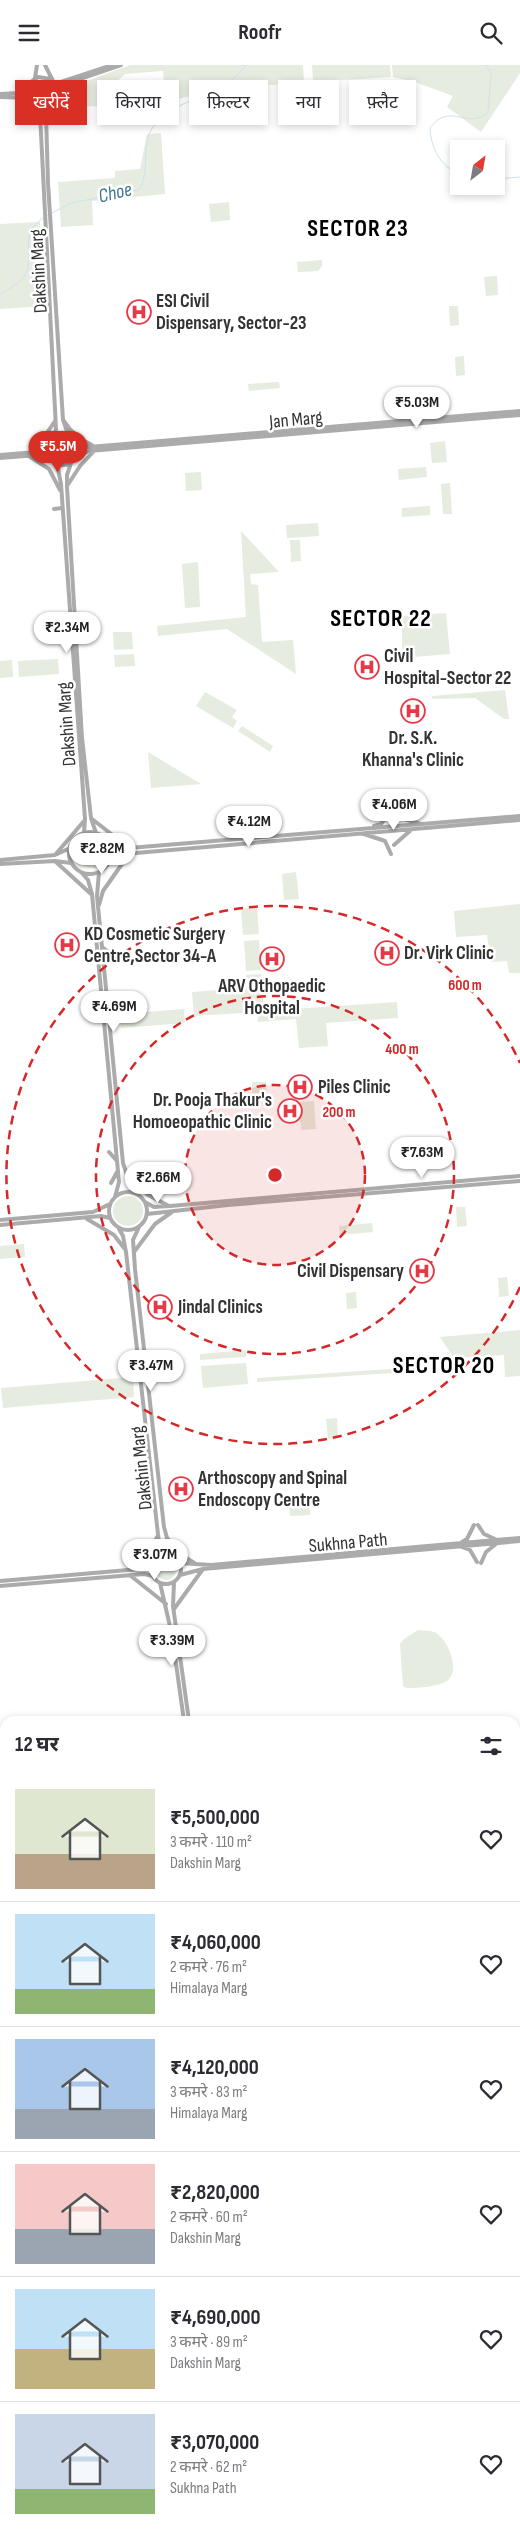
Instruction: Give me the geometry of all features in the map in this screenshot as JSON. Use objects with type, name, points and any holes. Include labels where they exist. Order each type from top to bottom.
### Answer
[{"type":"main road","points":[[37,65],[35,78],[42,76],[51,79]]},
{"type":"main road","points":[[45,65],[51,79]]},
{"type":"main road","points":[[67,80],[112,65]]},
{"type":"main road","points":[[79,80],[121,65]]},
{"type":"main road","points":[[0,96],[15,94]]},
{"type":"main road","points":[[0,96],[15,97]]},
{"type":"main road","name":"Dakshin Marg","points":[[40,125],[56,419],[54,439]]},
{"type":"main road","name":"Dakshin Marg","points":[[46,125],[50,219],[63,418],[69,437]]},
{"type":"main road","name":"Jan Marg","points":[[76,457],[80,453],[95,448],[520,411]]},
{"type":"main road","name":"Jan Marg","points":[[76,444],[95,448],[520,415]]},
{"type":"main road","points":[[63,418],[70,430],[95,448],[80,466],[67,487]]},
{"type":"main road","points":[[29,454],[50,431],[56,419]]},
{"type":"main road","points":[[29,454],[48,447],[59,436],[69,437],[76,444],[76,457],[71,463],[57,464],[50,457],[48,447]]},
{"type":"main road","points":[[29,454],[49,469],[61,492]]},
{"type":"main road","points":[[0,457],[29,454],[50,457]]},
{"type":"main road","name":"Dakshin Marg","points":[[71,463],[67,487],[82,738],[91,818],[96,833]]},
{"type":"main road","name":"Dakshin Marg","points":[[57,464],[61,492],[85,819],[84,833]]},
{"type":"main road","points":[[54,509],[62,508]]},
{"type":"main road","points":[[389,807],[399,817],[423,824]]},
{"type":"main road","points":[[367,829],[381,824],[387,816]]},
{"type":"main road","points":[[0,862],[55,855],[67,851],[75,838],[84,833],[96,833],[109,843],[129,848],[520,816]]},
{"type":"main road","points":[[91,818],[108,834],[129,848]]},
{"type":"main road","points":[[55,855],[85,819]]},
{"type":"main road","points":[[520,821],[129,854],[110,859],[99,872],[97,885],[125,1170],[133,1193],[145,1203],[154,1207],[170,1206],[520,1176]]},
{"type":"main road","points":[[394,845],[411,830]]},
{"type":"main road","points":[[364,834],[385,841],[391,855]]},
{"type":"main road","points":[[109,843],[110,859]]},
{"type":"main road","points":[[70,847],[71,863]]},
{"type":"main road","points":[[98,908],[103,891],[129,854]]},
{"type":"main road","points":[[0,862],[55,861],[71,863],[88,880],[92,896],[119,1182],[115,1197],[110,1203],[102,1209],[93,1212],[0,1220]]},
{"type":"main road","points":[[55,861],[63,866],[92,896]]},
{"type":"main road","points":[[82,873],[99,872]]},
{"type":"main road","points":[[102,947],[112,955]]},
{"type":"main road","points":[[109,1152],[116,1161]]},
{"type":"main road","points":[[125,1170],[148,1195],[170,1206]]},
{"type":"main road","points":[[111,1183],[117,1171]]},
{"type":"main road","points":[[147,1214],[235,1204],[520,1181]]},
{"type":"main road","points":[[115,1197],[126,1192],[133,1193]]},
{"type":"main road","points":[[110,1203],[110,1218],[119,1229],[130,1231],[139,1227],[147,1214],[145,1203]]},
{"type":"main road","points":[[134,1254],[137,1245],[155,1224],[172,1212]]},
{"type":"main road","points":[[0,1225],[85,1218],[110,1218]]},
{"type":"main road","points":[[85,1218],[114,1235],[126,1252]]},
{"type":"main road","name":"Dakshin Marg","points":[[139,1227],[133,1241],[134,1254],[165,1536],[172,1556]]},
{"type":"main road","name":"Dakshin Marg","points":[[119,1229],[123,1236],[126,1252],[158,1534],[156,1558]]},
{"type":"main road","points":[[476,1525],[484,1534],[498,1542],[486,1551],[479,1563],[470,1550],[460,1545],[467,1539],[476,1525]]},
{"type":"main road","points":[[131,1570],[149,1554],[158,1534]]},
{"type":"main road","points":[[165,1536],[180,1554],[200,1565]]},
{"type":"main road","name":"Sukhna Path","points":[[179,1563],[200,1565],[520,1540]]},
{"type":"main road","name":"Sukhna Path","points":[[180,1575],[203,1569],[460,1545]]},
{"type":"main road","points":[[152,1576],[152,1565],[156,1558],[166,1555],[172,1556],[179,1563],[180,1575],[174,1582],[174,1609],[188,1716]]},
{"type":"main road","points":[[0,1581],[131,1570],[152,1565]]},
{"type":"main road","points":[[174,1609],[203,1569]]},
{"type":"main road","points":[[131,1575],[166,1604]]},
{"type":"main road","points":[[0,1586],[131,1575],[152,1576],[160,1583],[166,1604],[183,1716]]},
{"type":"main road","points":[[160,1583],[174,1582]]},
{"type":"shaded area","points":[[130,65],[303,65],[304,80],[278,80],[278,85],[268,85],[268,80],[189,80],[189,96],[179,99],[179,80],[164,80],[163,71],[125,74],[118,80],[97,80],[97,106],[87,106],[87,81]]},
{"type":"shaded area","points":[[312,65],[390,65],[391,77],[313,80]]},
{"type":"shaded area","points":[[392,65],[520,65],[520,73],[481,132],[447,107],[453,96],[416,82],[416,80],[393,77]]},
{"type":"shaded area","points":[[161,133],[165,194],[92,201],[93,225],[61,227],[58,182],[115,178],[115,171],[140,169],[147,134]]},
{"type":"shaded area","points":[[229,202],[230,220],[211,222],[209,204]]},
{"type":"shaded area","points":[[40,222],[45,306],[0,309],[0,224]]},
{"type":"shaded area","points":[[322,260],[322,266],[318,271],[298,272],[297,262]]},
{"type":"shaded area","points":[[497,276],[498,295],[486,296],[484,277]]},
{"type":"shaded area","points":[[449,306],[458,306],[459,325],[450,326]]},
{"type":"shaded area","points":[[464,356],[465,375],[456,376],[455,357]]},
{"type":"shaded area","points":[[279,382],[280,388],[249,391],[248,384]]},
{"type":"shaded area","points":[[62,441],[69,444],[72,451],[69,458],[62,461],[55,458],[52,451],[55,444]]},
{"type":"shaded area","points":[[445,441],[447,462],[432,463],[430,443]]},
{"type":"shaded area","points":[[426,467],[427,477],[399,480],[398,469]]},
{"type":"shaded area","points":[[201,472],[202,490],[186,491],[185,473]]},
{"type":"shaded area","points":[[450,483],[452,514],[443,514],[441,484]]},
{"type":"shaded area","points":[[430,506],[430,515],[402,517],[402,508]]},
{"type":"shaded area","points":[[318,523],[319,536],[287,538],[286,525]]},
{"type":"shaded area","points":[[241,531],[279,572],[250,574],[251,584],[258,585],[262,642],[293,640],[296,674],[227,629],[158,636],[157,626],[246,617]]},
{"type":"shaded area","points":[[290,540],[300,540],[301,561],[291,562]]},
{"type":"shaded area","points":[[198,562],[200,607],[185,608],[182,564]]},
{"type":"shaded area","points":[[446,613],[450,654],[402,658],[402,616]]},
{"type":"shaded area","points":[[113,632],[132,632],[133,649],[114,650]]},
{"type":"shaded area","points":[[134,654],[135,666],[115,667],[114,655]]},
{"type":"shaded area","points":[[58,659],[59,674],[19,677],[18,661]]},
{"type":"shaded area","points":[[12,660],[13,677],[0,678],[0,661]]},
{"type":"shaded area","points":[[505,690],[509,719],[504,719],[475,698],[432,699],[432,696]]},
{"type":"shaded area","points":[[205,692],[237,710],[232,717],[237,721],[233,728],[196,706]]},
{"type":"shaded area","points":[[242,726],[273,746],[270,752],[238,731]]},
{"type":"shaded area","points":[[148,752],[201,784],[151,788]]},
{"type":"shaded area","points":[[92,838],[98,839],[106,847],[106,859],[98,867],[92,868],[86,867],[78,859],[77,853],[78,847],[86,839]]},
{"type":"shaded area","points":[[296,872],[299,899],[284,900],[282,874]]},
{"type":"shaded area","points":[[520,904],[520,973],[509,973],[507,961],[491,962],[487,935],[456,937],[454,911]]},
{"type":"shaded area","points":[[257,907],[259,934],[243,935],[241,909]]},
{"type":"shaded area","points":[[259,940],[261,970],[246,971],[244,941]]},
{"type":"shaded area","points":[[261,974],[264,1011],[397,1002],[398,1018],[326,1023],[328,1046],[299,1048],[296,1019],[258,1022],[257,1012],[194,1016],[192,992],[247,988],[246,975]]},
{"type":"shaded area","points":[[184,1009],[185,1023],[121,1028],[120,1014]]},
{"type":"shaded area","points":[[252,1082],[266,1082],[267,1095],[252,1096]]},
{"type":"shaded area","points":[[314,1101],[316,1129],[301,1130],[299,1102]]},
{"type":"shaded area","points":[[128,1196],[134,1197],[142,1205],[142,1217],[134,1225],[128,1226],[122,1225],[114,1217],[113,1211],[114,1205],[122,1197]]},
{"type":"shaded area","points":[[456,1207],[465,1207],[467,1226],[457,1227]]},
{"type":"shaded area","points":[[372,1223],[373,1232],[340,1235],[339,1226]]},
{"type":"shaded area","points":[[24,1244],[25,1257],[0,1259],[0,1246]]},
{"type":"shaded area","points":[[507,1277],[509,1296],[499,1297],[498,1278]]},
{"type":"shaded area","points":[[356,1292],[357,1308],[347,1309],[346,1293]]},
{"type":"shaded area","points":[[520,1330],[520,1376],[505,1377],[504,1355],[454,1358],[440,1337]]},
{"type":"shaded area","points":[[246,1350],[246,1357],[200,1360],[200,1354]]},
{"type":"shaded area","points":[[246,1363],[248,1384],[203,1388],[201,1366]]},
{"type":"shaded area","points":[[421,1367],[421,1371],[257,1382],[257,1378]]},
{"type":"shaded area","points":[[133,1377],[134,1397],[3,1408],[1,1388]]},
{"type":"shaded area","points":[[337,1418],[338,1438],[328,1439],[326,1419]]},
{"type":"shaded area","points":[[309,1495],[310,1515],[290,1516],[288,1496]]},
{"type":"shaded area","points":[[166,1560],[173,1563],[176,1570],[173,1577],[166,1580],[159,1577],[156,1570],[159,1563]]},
{"type":"shaded area","points":[[418,1630],[434,1632],[439,1635],[447,1646],[453,1661],[453,1668],[452,1674],[446,1682],[429,1687],[407,1688],[403,1686],[400,1644]]},
{"type":"waterway","name":"Choe","points":[[46,216],[71,203],[139,190],[143,183],[147,142],[153,127],[170,111],[224,85],[246,65]]},
{"type":"waterway","name":"Choe","points":[[450,169],[442,161],[432,143],[430,128],[437,120],[444,117],[472,119],[488,113],[491,73],[486,65]]},
{"type":"waterway","name":"Choe","points":[[505,178],[520,177]]},
{"type":"waterway","name":"Choe","points":[[0,294],[23,278],[29,263],[29,239],[31,232],[35,225],[43,218]]},
{"type":"place","name":"ESI Civil Dispensary, Sector-23","points":[[139,312]]},
{"type":"place","name":"Civil Hospital-Sector 22","points":[[367,667]]},
{"type":"place","name":"Dr. S.K. Khanna's Clinic","points":[[413,711]]},
{"type":"place","name":"KD Cosmetic Surgery Centre,Sector 34-A","points":[[67,945]]},
{"type":"place","name":"Dr. Virk Clinic","points":[[387,953]]},
{"type":"place","name":"ARV Othopaedic Hospital","points":[[272,959]]},
{"type":"place","name":"Piles Clinic","points":[[300,1087]]},
{"type":"place","name":"Dr. Pooja Thakur's Homoeopathic Clinic","points":[[290,1111]]},
{"type":"place","name":"Civil Dispensary","points":[[422,1271]]},
{"type":"place","name":"Jindal Clinics","points":[[160,1307]]},
{"type":"place","name":"Arthoscopy and Spinal Endoscopy Centre","points":[[181,1489]]},
{"type":"district","name":"SECTOR 23","points":[[358,228]]},
{"type":"district","name":"SECTOR 22","points":[[381,618]]},
{"type":"district","name":"SECTOR 20","points":[[444,1365]]}]
